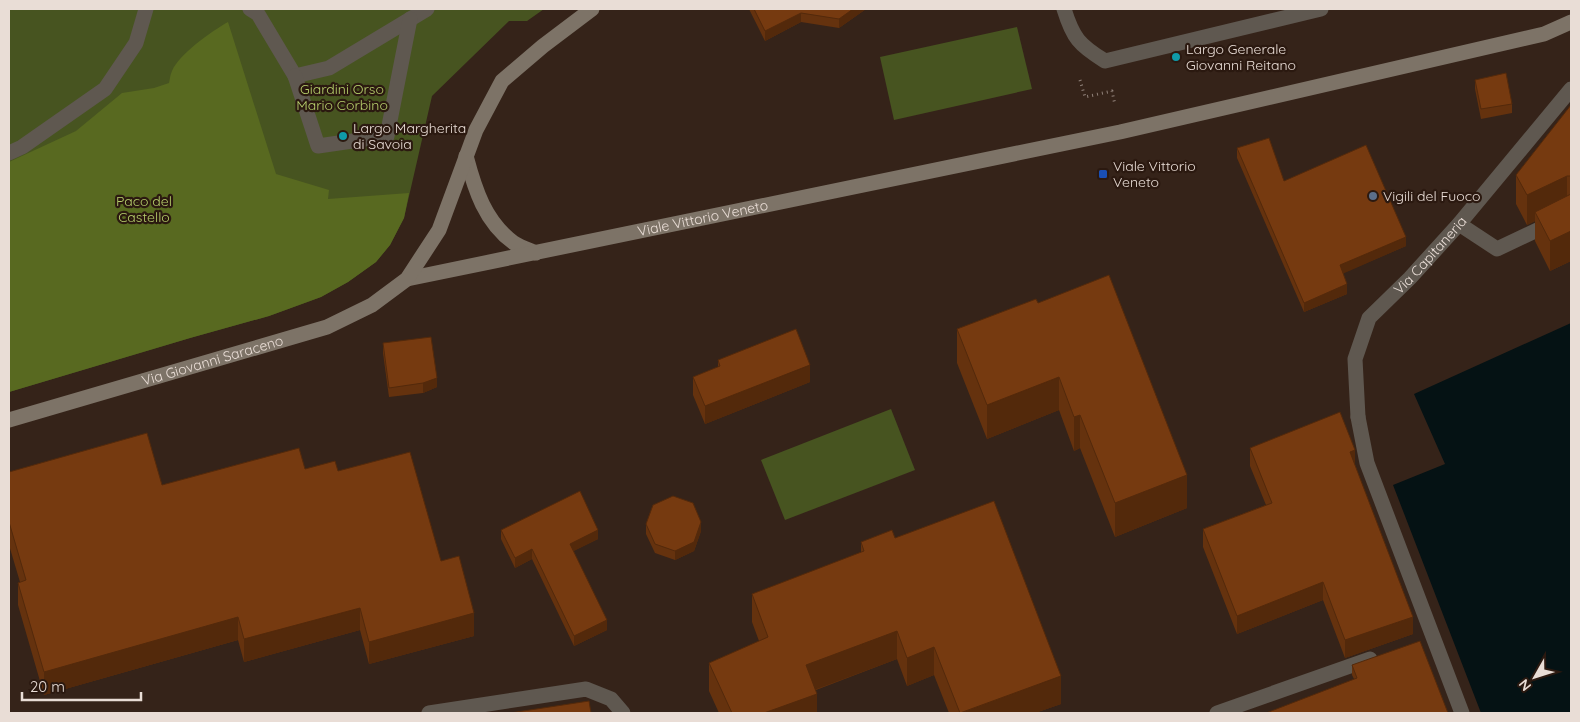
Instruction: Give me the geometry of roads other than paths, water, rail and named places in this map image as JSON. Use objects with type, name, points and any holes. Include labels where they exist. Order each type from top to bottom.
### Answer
[{"type":"main road","points":[[407,279],[439,230],[476,130],[502,81],[543,46],[592,9]]},
{"type":"main road","name":"Viale Vittorio Veneto","points":[[407,279],[1120,132],[1544,34],[1571,22]]},
{"type":"main road","points":[[466,156],[475,189],[486,213],[515,244],[536,252]]},
{"type":"main road","name":"Via Giovanni Saraceno","points":[[9,420],[327,327],[372,305],[407,279]]},
{"type":"street","points":[[9,153],[22,147],[104,89],[136,43],[146,9]]},
{"type":"street","points":[[250,9],[258,14],[295,76],[318,146],[387,136],[410,19]]},
{"type":"street","points":[[295,76],[329,68],[426,9]]},
{"type":"street","points":[[1064,9],[1070,29],[1086,49],[1105,61],[1321,9]]},
{"type":"street","name":"Via Capitaneria","points":[[1462,713],[1367,462],[1358,417],[1355,359],[1369,318],[1410,278],[1459,224],[1571,89]]},
{"type":"street","points":[[1459,224],[1497,249],[1571,214]]},
{"type":"street","points":[[1415,643],[1433,636]]},
{"type":"street","points":[[1217,713],[1380,655]]},
{"type":"street","points":[[429,713],[586,689],[611,699],[624,713]]},
{"type":"place","name":"Largo Generale Giovanni Reitano","points":[[1176,57]]},
{"type":"place","name":"Largo Margherita di Savoia","points":[[343,136]]},
{"type":"place","name":"Viale Vittorio Veneto","points":[[1103,174]]},
{"type":"place","name":"Vigili del Fuoco","points":[[1373,196]]},
{"type":"park label","name":"Giardini Orso Mario Corbino","points":[[342,98]]},
{"type":"park label","name":"Paco del Castello","points":[[144,210]]}]
